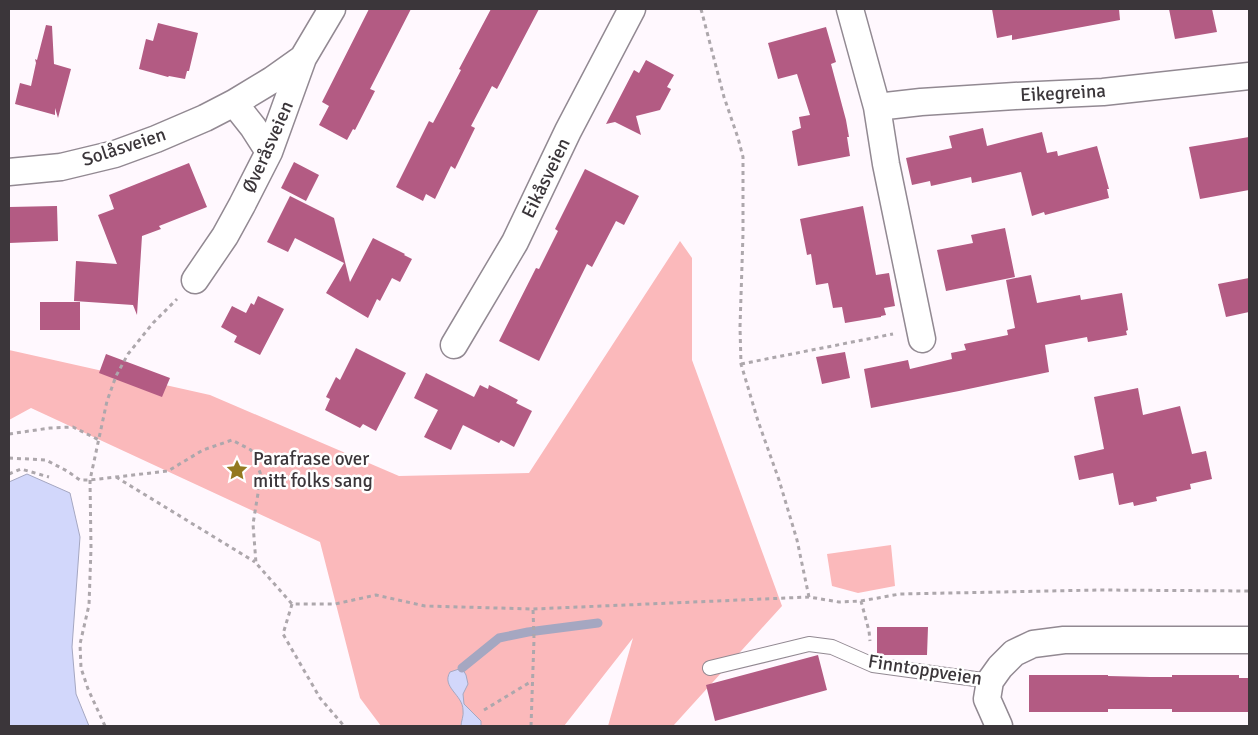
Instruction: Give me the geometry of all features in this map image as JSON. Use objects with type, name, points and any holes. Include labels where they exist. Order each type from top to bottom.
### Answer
[{"type":"street","name":"Øveråsveien","points":[[195,280],[229,228],[269,152],[304,58],[332,9]]},
{"type":"street","name":"Eikåsveien","points":[[454,345],[515,242],[568,132],[632,9]]},
{"type":"street","points":[[850,9],[877,107],[886,164],[921,334]]},
{"type":"street","name":"Solåsveien","points":[[9,172],[60,167],[116,154],[205,118],[234,104],[304,58]]},
{"type":"street","name":"Eikegreina","points":[[877,107],[921,102],[1103,92],[1249,76]]},
{"type":"street","points":[[234,104],[253,127],[269,152]]},
{"type":"street","name":"Finntoppveien","points":[[990,681],[1000,666],[1014,652],[1033,644],[1064,640],[1249,640]]},
{"type":"street","points":[[990,681],[987,699],[999,726]]},
{"type":"lane","name":"Finntoppveien","points":[[710,668],[809,644],[832,648],[873,665],[990,681]]},
{"type":"path","points":[[702,9],[724,97],[743,157],[741,364],[797,540],[809,597]]},
{"type":"path","points":[[106,726],[88,689],[81,668],[80,644],[89,605],[91,548],[90,480],[107,401],[116,376],[128,354],[153,323],[195,280]]},
{"type":"path","points":[[741,364],[921,334]]},
{"type":"path","points":[[9,434],[50,428],[73,427],[99,440]]},
{"type":"path","points":[[9,458],[46,460],[80,480],[90,480],[168,471],[203,450],[232,440],[251,450],[261,475],[253,524],[256,563]]},
{"type":"path","points":[[9,474],[21,469],[49,477]]},
{"type":"path","points":[[116,477],[256,563],[292,604],[335,604],[376,595],[425,606],[533,609],[809,597],[839,602],[861,601],[900,594],[1099,590],[1249,591]]},
{"type":"path","points":[[861,601],[869,631],[873,665]]},
{"type":"path","points":[[292,604],[284,634],[320,698],[344,726]]},
{"type":"path","points":[[531,726],[534,639],[533,609]]},
{"type":"path","points":[[484,710],[532,680]]},
{"type":"shaded area","points":[[680,241],[692,258],[692,360],[782,606],[673,726],[608,726],[633,638],[564,726],[381,726],[360,698],[320,542],[31,408],[9,420],[9,350],[210,395],[399,476],[529,473]]},
{"type":"shaded area","points":[[891,545],[895,586],[858,593],[832,586],[827,554]]},
{"type":"water","points":[[27,474],[70,493],[80,537],[72,647],[76,694],[89,726],[9,726],[9,482]]},
{"type":"water","points":[[462,668],[468,684],[463,694],[464,704],[481,721],[481,726],[461,726],[462,705],[450,687],[448,677],[450,672]]},
{"type":"building","points":[[369,9],[411,9],[370,89],[375,91],[355,130],[353,129],[347,140],[319,125],[329,106],[322,102]]},
{"type":"building","points":[[491,9],[539,9],[497,89],[492,86],[471,126],[475,128],[455,169],[451,166],[435,199],[426,194],[423,201],[396,187],[429,121],[433,123]]},
{"type":"building","points":[[992,9],[1119,9],[1120,20],[1012,40],[1012,35],[997,38]]},
{"type":"building","points":[[1169,9],[1212,9],[1217,32],[1175,39]]},
{"type":"building","points":[[158,23],[198,33],[189,71],[187,71],[185,79],[168,77],[139,69],[146,39],[153,41]]},
{"type":"building","points":[[46,25],[52,26],[54,64],[71,69],[58,118],[55,108],[55,115],[15,104],[20,83],[31,86],[36,63],[35,59],[37,60]]},
{"type":"building","points":[[826,27],[836,62],[831,64],[846,120],[850,156],[798,166],[792,131],[801,128],[799,117],[810,115],[797,74],[778,79],[768,43]]},
{"type":"building","points":[[646,60],[674,75],[667,87],[671,89],[660,110],[636,116],[641,135],[615,122],[606,124],[634,70],[639,73]]},
{"type":"building","points":[[983,128],[987,146],[1042,132],[1047,153],[1057,151],[1058,156],[1097,146],[1109,189],[1107,189],[1109,198],[1045,215],[1044,212],[1032,216],[1021,172],[972,183],[971,177],[931,186],[930,181],[912,185],[906,158],[952,148],[949,136]]},
{"type":"building","points":[[1249,137],[1249,190],[1200,199],[1189,147]]},
{"type":"building","points":[[294,162],[319,175],[306,201],[281,188]]},
{"type":"building","points":[[189,163],[207,207],[159,226],[161,229],[142,236],[137,315],[133,305],[74,301],[76,261],[117,264],[98,215],[114,209],[109,195]]},
{"type":"building","points":[[585,169],[639,196],[624,225],[616,221],[592,267],[587,264],[539,361],[499,341],[536,268],[539,269],[558,231],[555,229]]},
{"type":"building","points":[[290,196],[334,218],[350,282],[373,238],[412,259],[400,282],[392,278],[380,301],[377,299],[368,318],[326,293],[344,263],[295,238],[288,252],[267,242]]},
{"type":"building","points":[[57,206],[58,241],[9,243],[9,207]]},
{"type":"building","points":[[863,206],[876,275],[889,273],[895,306],[884,308],[886,315],[881,317],[845,323],[842,307],[833,308],[828,283],[816,285],[811,254],[807,255],[800,219]]},
{"type":"building","points":[[1005,228],[1015,277],[946,291],[937,250],[973,243],[971,235]]},
{"type":"building","points":[[1031,275],[1037,303],[1080,295],[1081,300],[1122,293],[1128,330],[1126,331],[1127,335],[1088,342],[1087,337],[1045,345],[1049,372],[871,408],[864,369],[908,360],[910,369],[952,359],[951,353],[966,350],[964,344],[1008,335],[1007,330],[1015,328],[1006,280]]},
{"type":"building","points":[[1249,278],[1249,312],[1226,317],[1218,284]]},
{"type":"building","points":[[258,296],[284,309],[260,355],[234,342],[237,336],[221,327],[232,306],[246,313],[251,303],[254,305]]},
{"type":"building","points":[[40,302],[80,302],[80,330],[40,330]]},
{"type":"building","points":[[356,348],[406,373],[376,431],[363,424],[360,428],[325,410],[330,399],[326,397],[336,377],[340,380]]},
{"type":"building","points":[[845,352],[850,378],[822,384],[816,357]]},
{"type":"building","points":[[106,354],[170,378],[162,397],[99,373]]},
{"type":"building","points":[[426,373],[474,397],[480,385],[488,389],[489,385],[518,400],[516,403],[532,411],[514,447],[501,440],[499,443],[463,425],[451,450],[424,437],[438,410],[414,398]]},
{"type":"building","points":[[1138,388],[1143,415],[1180,406],[1192,454],[1206,451],[1212,479],[1190,484],[1191,489],[1156,497],[1157,501],[1134,506],[1133,502],[1119,505],[1113,473],[1079,480],[1074,456],[1104,449],[1094,397]]},
{"type":"building","points":[[877,627],[928,627],[927,655],[877,655]]},
{"type":"building","points":[[818,655],[827,690],[715,721],[706,685]]},
{"type":"building","points":[[1029,675],[1172,677],[1172,675],[1239,675],[1239,678],[1249,678],[1249,712],[1172,712],[1172,709],[1108,709],[1108,712],[1029,712]]},
{"type":"waterway","points":[[462,668],[499,638],[528,632],[598,623]]},
{"type":"place","name":"Parafrase over mitt folks sang","points":[[237,470]]}]
